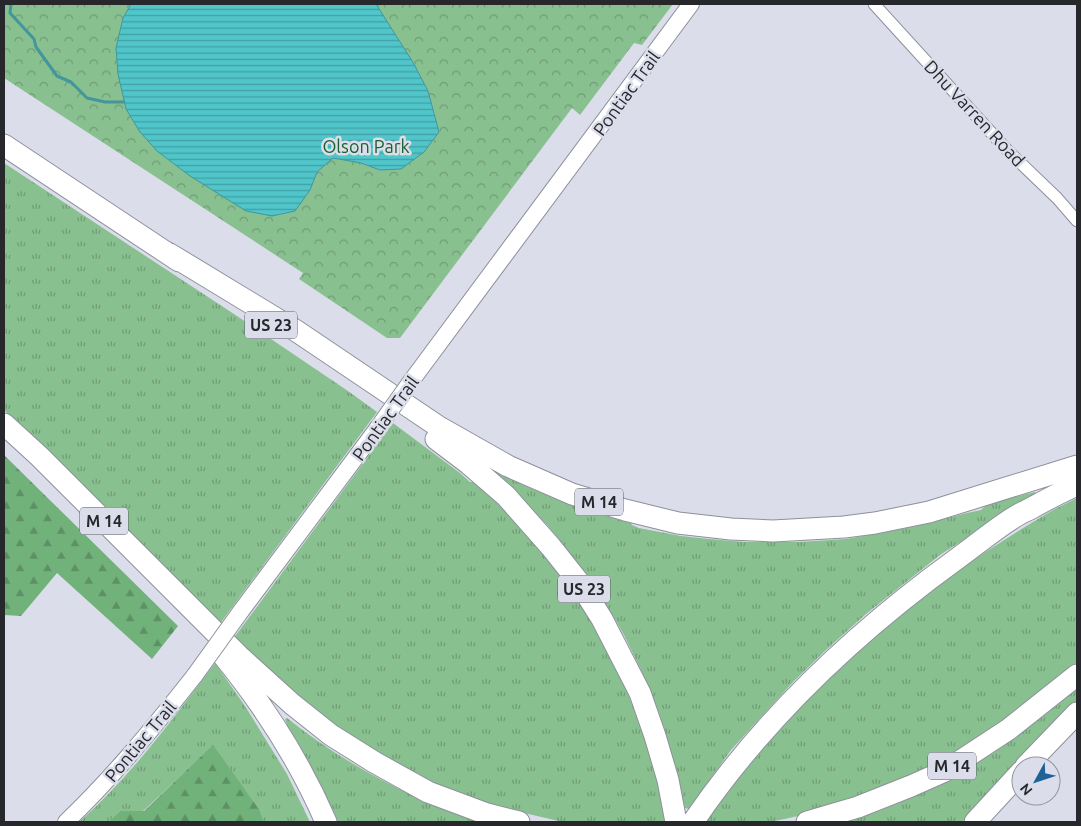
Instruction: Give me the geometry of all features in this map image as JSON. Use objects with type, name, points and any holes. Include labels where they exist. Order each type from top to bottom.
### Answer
[{"type":"highway","name":"US 23","points":[[4,145],[168,254],[436,439],[506,496],[578,581],[602,619],[640,693],[681,819]]},
{"type":"highway","name":"M 14","points":[[168,254],[295,330],[439,427],[508,466],[572,494],[678,523],[773,531],[844,527],[875,523],[929,512],[1077,466]]},
{"type":"highway","name":"M 14","points":[[4,424],[39,456],[239,656],[292,704],[331,735],[428,792],[487,814],[519,822]]},
{"type":"highway","points":[[4,431],[198,626],[230,664],[278,732],[326,822]]},
{"type":"highway","points":[[681,819],[721,784],[762,734],[801,692],[883,615],[1014,517],[1077,485]]},
{"type":"highway","name":"M 14","points":[[807,822],[858,807],[945,771],[1009,728],[1077,674]]},
{"type":"highway","points":[[1036,756],[1077,713]]},
{"type":"highway","points":[[975,822],[1011,783]]},
{"type":"main road","name":"Pontiac Trail","points":[[66,822],[125,761],[195,675],[691,4]]},
{"type":"street","name":"Dhu Varren Road","points":[[874,4],[1007,150],[1057,198],[1077,221]]},
{"type":"green space","name":"Olson Park","points":[[4,4],[673,4],[642,45],[634,43],[580,115],[572,108],[400,338],[387,338],[299,279],[303,273],[4,78]]},
{"type":"green space","points":[[4,163],[237,316],[377,412],[219,625],[143,545],[138,543],[4,410]]},
{"type":"green space","points":[[393,423],[470,482],[475,482],[506,511],[527,534],[583,608],[627,690],[651,757],[666,822],[563,822],[489,805],[428,781],[389,761],[323,718],[233,639]]},
{"type":"green space","points":[[4,455],[178,626],[152,659],[57,573],[21,616],[4,615]]},
{"type":"green space","points":[[493,471],[560,500],[595,513],[631,523],[639,528],[681,536],[745,542],[798,542],[846,539],[916,526],[981,510],[987,505],[1008,499],[1035,492],[1035,494],[940,555],[866,614],[826,650],[794,681],[731,750],[689,809],[685,808],[679,780],[659,713],[624,635],[605,602],[548,526]]},
{"type":"green space","points":[[1077,498],[1077,665],[980,736],[947,758],[926,768],[855,797],[804,815],[768,822],[705,822],[736,778],[799,707],[859,649],[895,618],[965,565],[1053,510]]},
{"type":"green space","points":[[215,663],[245,706],[287,774],[310,822],[264,822],[260,810],[213,746],[143,811],[120,811],[108,822],[79,822],[134,766]]},
{"type":"green space","points":[[1077,689],[1077,701],[1025,756],[1011,756],[1011,770],[962,822],[848,822],[928,790],[984,759],[1040,719]]},
{"type":"green space","points":[[287,718],[309,735],[378,778],[453,813],[479,822],[336,822],[288,728],[285,719]]},
{"type":"green space","points":[[213,745],[260,810],[264,822],[108,822],[120,811],[144,811]]},
{"type":"water","points":[[131,4],[376,4],[414,64],[428,91],[439,132],[424,152],[401,169],[380,170],[361,163],[333,158],[317,172],[310,190],[295,211],[272,216],[246,211],[190,176],[157,151],[140,132],[126,109],[118,74],[116,48],[123,18]]},
{"type":"waterway","points":[[11,4],[10,13],[34,39],[36,47],[57,76],[71,82],[87,98],[105,102],[124,102]]}]
